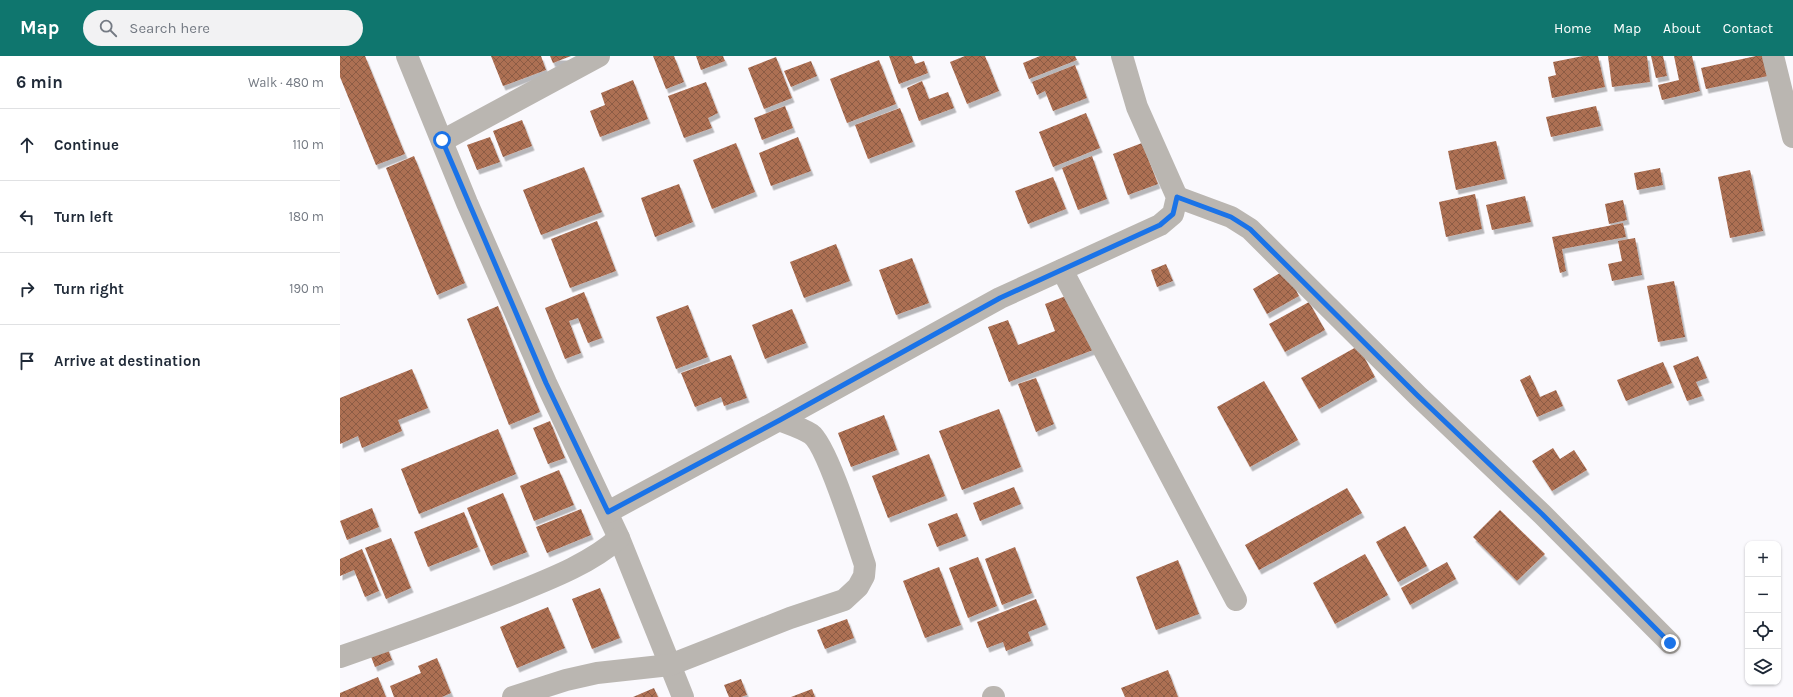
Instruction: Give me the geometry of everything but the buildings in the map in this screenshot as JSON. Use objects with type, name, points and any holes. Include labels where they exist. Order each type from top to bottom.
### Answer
[{"type":"street","points":[[407,56],[546,383],[608,512],[683,697]]},
{"type":"street","points":[[442,140],[599,56]]},
{"type":"street","points":[[608,512],[780,420],[1000,298],[1160,225],[1173,214],[1177,197],[1137,107],[1122,56]]},
{"type":"street","points":[[1773,56],[1793,137]]},
{"type":"street","points":[[1177,197],[1231,217],[1250,229],[1418,396],[1542,514],[1670,643]]},
{"type":"street","points":[[1062,270],[1236,600]]},
{"type":"street","points":[[513,697],[566,680],[597,673],[670,665],[790,618],[844,600],[858,587],[864,576],[865,565],[820,446],[812,434],[780,420]]},
{"type":"street","points":[[340,657],[482,606],[551,578],[606,550],[619,538]]},
{"type":"route","points":[[442,140],[467,203],[546,383],[608,512],[780,420],[1000,298],[1160,225],[1173,214],[1177,197],[1231,217],[1250,229],[1418,396],[1542,514],[1670,643]]}]
